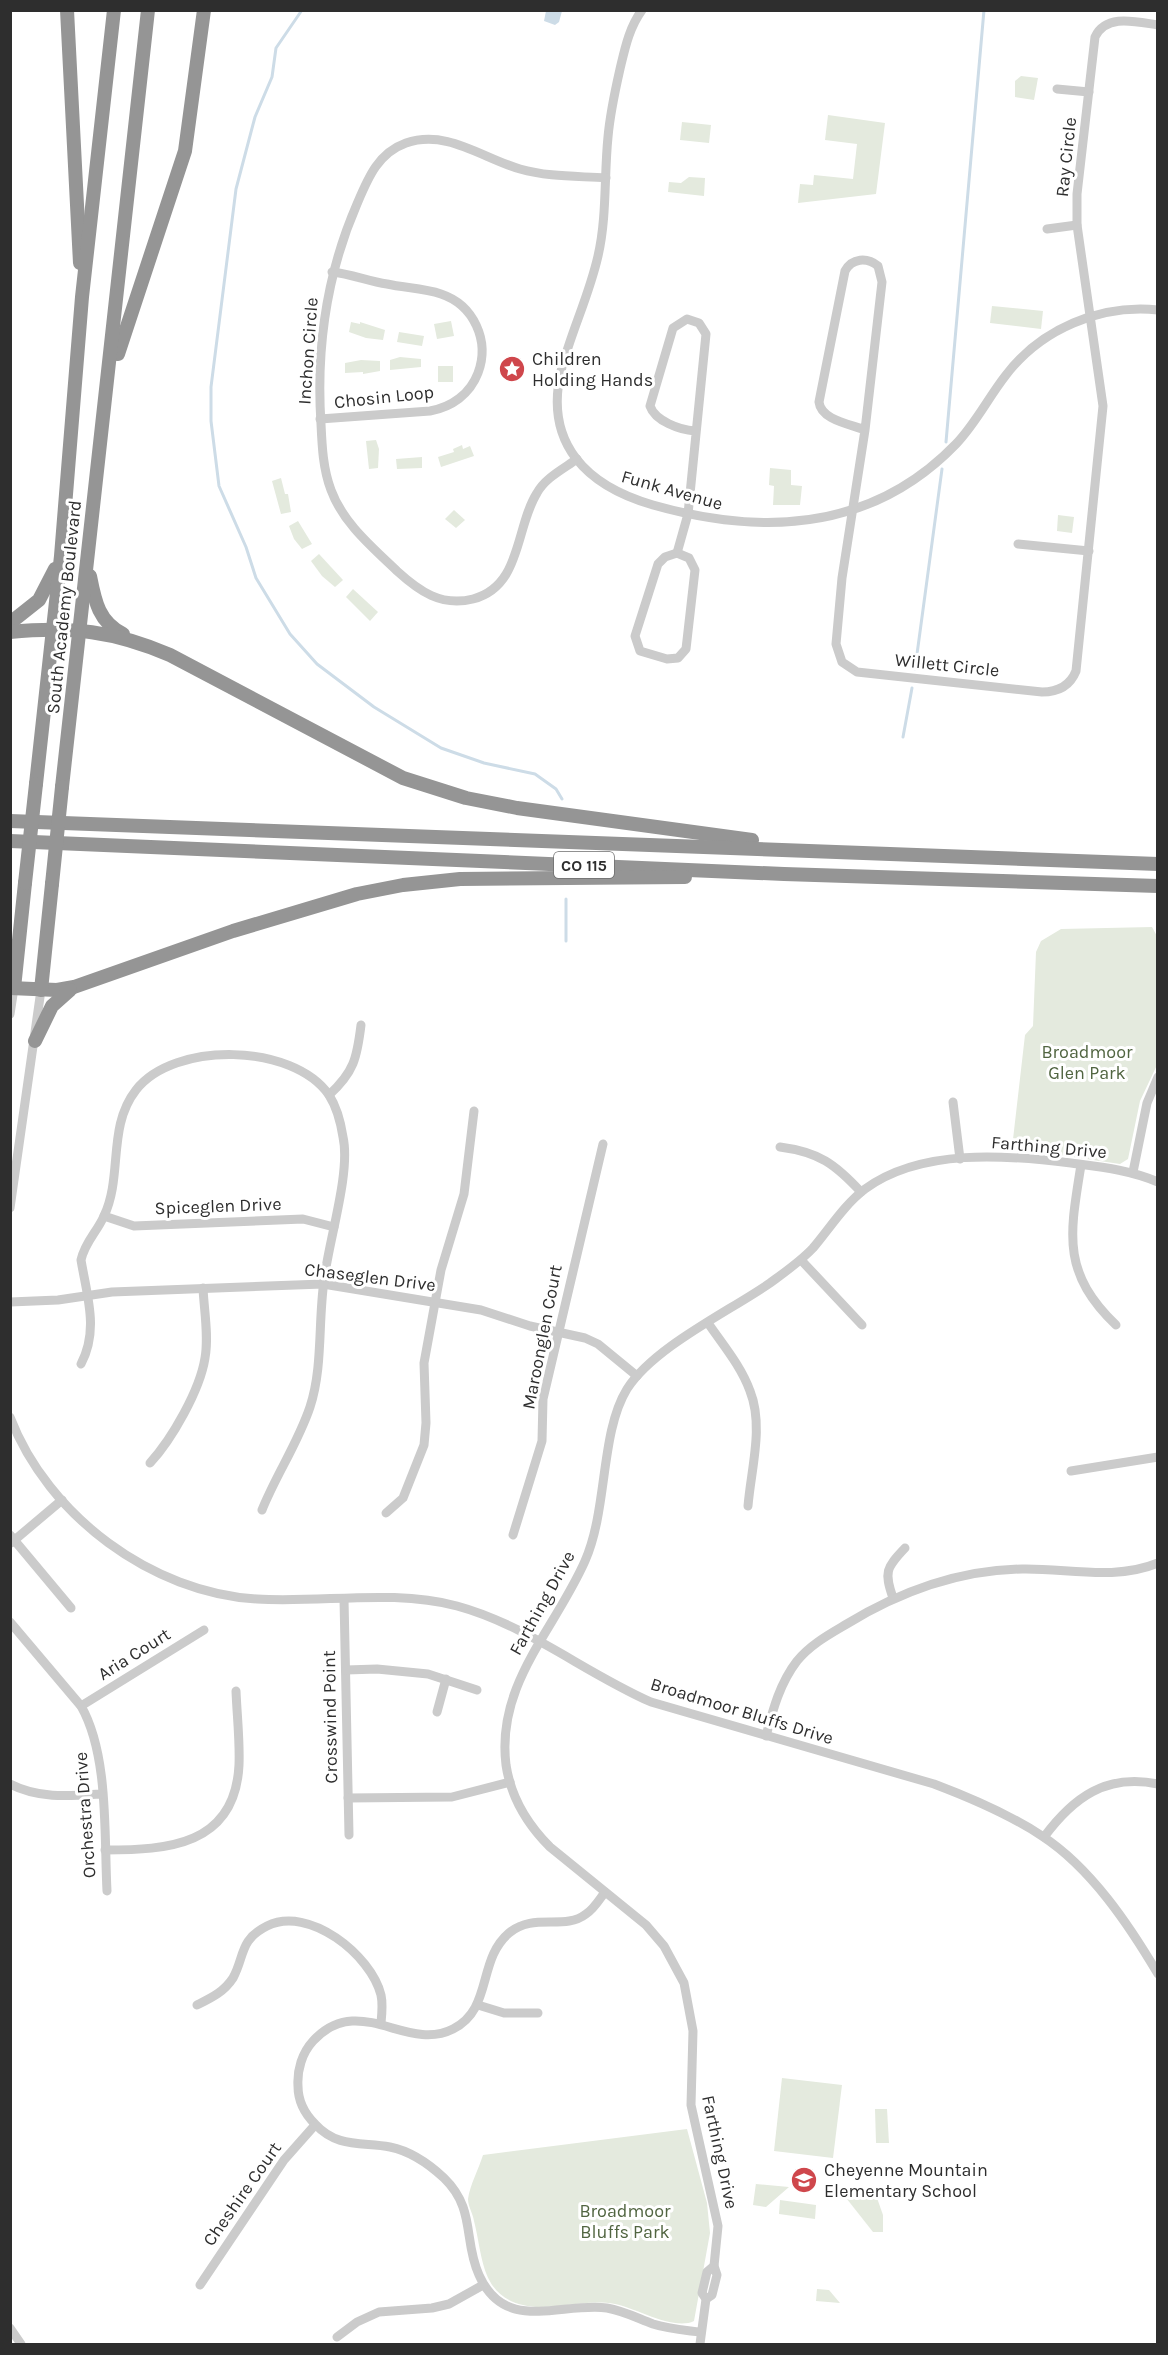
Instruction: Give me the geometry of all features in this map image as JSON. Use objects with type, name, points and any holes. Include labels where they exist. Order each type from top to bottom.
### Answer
[{"type":"highway","points":[[66,10],[82,297]]},
{"type":"highway","name":"South Academy Boulevard","points":[[12,988],[54,629],[82,297],[114,10]]},
{"type":"highway","name":"South Academy Boulevard","points":[[41,990],[148,10]]},
{"type":"highway","points":[[105,411],[125,327],[185,151],[204,10]]},
{"type":"highway","points":[[10,623],[39,600],[61,556]]},
{"type":"highway","points":[[87,562],[96,606],[103,619],[113,629],[170,655],[403,778],[466,798],[517,808],[828,850]]},
{"type":"highway","points":[[10,632],[80,629],[139,642]]},
{"type":"highway","name":"CO 115","points":[[10,820],[1158,864]]},
{"type":"highway","name":"CO 115","points":[[10,841],[784,874],[1158,886]]},
{"type":"highway","points":[[12,988],[41,990],[74,987],[233,931],[357,894],[403,885],[460,879],[723,877],[784,874]]},
{"type":"highway","points":[[35,1041],[52,1006],[74,987]]},
{"type":"street","name":"Funk Avenue","points":[[642,10],[630,32],[618,77],[608,137],[598,256],[559,383],[560,423],[577,459],[593,478],[610,489],[632,499],[724,522],[772,524],[811,520],[853,510],[890,493],[936,463],[970,429],[1006,374],[1029,351],[1062,328],[1092,317],[1133,310],[1158,310]]},
{"type":"street","name":"Ray Circle","points":[[1092,317],[1077,225],[1077,195],[1095,37],[1100,28],[1116,21],[1158,25]]},
{"type":"street","name":"Ray Circle","points":[[1057,89],[1089,92]]},
{"type":"street","name":"Inchon Circle","points":[[577,459],[538,491],[513,561],[501,582],[490,591],[473,599],[444,600],[414,587],[353,527],[341,511],[325,470],[319,377],[332,272],[343,236],[373,169],[388,152],[407,142],[425,139],[443,140],[522,169],[564,176],[606,178]]},
{"type":"street","points":[[1047,229],[1077,225]]},
{"type":"street","name":"Willett Circle","points":[[865,430],[825,415],[819,404],[845,271],[851,263],[861,260],[871,261],[878,266],[882,282],[865,430],[836,644],[842,662],[857,672],[1042,692],[1061,688],[1076,671],[1103,406],[1092,317]]},
{"type":"street","name":"Chosin Loop","points":[[320,419],[430,411],[445,407],[460,398],[471,386],[478,372],[482,354],[481,338],[476,324],[468,311],[452,298],[430,291],[332,272]]},
{"type":"street","points":[[677,553],[688,514],[706,334],[699,323],[687,319],[673,328],[650,406],[658,417],[686,430],[695,431]]},
{"type":"street","points":[[1018,544],[1089,551]]},
{"type":"street","points":[[677,553],[689,558],[695,570],[686,649],[678,658],[667,659],[640,651],[635,636],[658,564],[664,557],[677,553]]},
{"type":"street","name":"South Academy Boulevard","points":[[10,1014],[12,988]]},
{"type":"street","name":"South Academy Boulevard","points":[[10,1208],[41,990]]},
{"type":"street","points":[[329,1095],[350,1074],[358,1055],[361,1025]]},
{"type":"street","points":[[81,1364],[91,1340],[81,1260],[83,1250],[104,1216],[117,1138],[125,1106],[137,1088],[151,1076],[171,1065],[219,1055],[269,1058],[302,1071],[329,1095],[344,1140],[344,1157],[323,1284],[310,1406],[262,1510]]},
{"type":"street","points":[[1133,1172],[1147,1103],[1158,1077]]},
{"type":"street","points":[[952,1102],[960,1159]]},
{"type":"street","points":[[386,1513],[403,1498],[424,1445],[426,1423],[424,1363],[448,1241],[464,1194],[474,1111]]},
{"type":"street","name":"Maroonglen Court","points":[[513,1535],[542,1441],[543,1399],[575,1254],[587,1218],[603,1144]]},
{"type":"street","points":[[780,1147],[821,1157],[844,1174],[861,1192]]},
{"type":"street","name":"Farthing Drive","points":[[700,2344],[706,2299],[702,2293],[707,2272],[714,2266],[718,2226],[691,2105],[693,2031],[684,1983],[664,1946],[646,1926],[537,1834],[524,1816],[510,1782],[504,1749],[508,1709],[515,1687],[575,1583],[596,1531],[617,1410],[637,1376],[653,1360],[801,1260],[861,1192],[903,1169],[960,1159],[1022,1157],[1133,1172],[1158,1182]]},
{"type":"street","points":[[1081,1165],[1071,1228],[1074,1256],[1083,1286],[1101,1311],[1116,1325]]},
{"type":"street","name":"Spiceglen Drive","points":[[104,1216],[134,1226],[303,1219],[334,1227]]},
{"type":"street","points":[[801,1260],[862,1324]]},
{"type":"street","name":"Chaseglen Drive","points":[[10,1302],[28,1303],[112,1292],[323,1284],[436,1301],[481,1310],[530,1326],[559,1331],[598,1344],[637,1376]]},
{"type":"street","points":[[150,1463],[163,1448],[202,1369],[206,1344],[203,1288]]},
{"type":"street","points":[[708,1323],[745,1380],[754,1406],[756,1429],[748,1506]]},
{"type":"street","name":"Broadmoor Bluffs Drive","points":[[10,1417],[37,1468],[62,1500],[97,1534],[153,1570],[198,1588],[257,1599],[407,1599],[455,1606],[516,1628],[617,1687],[651,1702],[934,1784],[999,1812],[1044,1837],[1074,1863],[1102,1894],[1158,1974]]},
{"type":"street","points":[[1071,1471],[1158,1457]]},
{"type":"street","points":[[62,1500],[12,1540],[71,1608]]},
{"type":"street","points":[[893,1598],[887,1575],[889,1566],[905,1548]]},
{"type":"street","points":[[766,1736],[776,1697],[800,1658],[825,1636],[893,1598],[947,1579],[1001,1570],[1035,1569],[1115,1574],[1158,1563]]},
{"type":"street","name":"Crosswind Point","points":[[344,1599],[349,1835]]},
{"type":"street","name":"Orchestra Drive","points":[[10,1622],[81,1706],[89,1719],[97,1746],[107,1891]]},
{"type":"street","name":"Aria Court","points":[[81,1706],[204,1629]]},
{"type":"street","points":[[346,1670],[410,1672],[446,1679],[477,1690]]},
{"type":"street","points":[[437,1712],[446,1679]]},
{"type":"street","points":[[105,1850],[152,1850],[174,1846],[194,1839],[213,1826],[227,1808],[237,1776],[236,1691]]},
{"type":"street","points":[[1044,1837],[1061,1814],[1090,1792],[1117,1783],[1144,1781],[1158,1784]]},
{"type":"street","points":[[348,1798],[452,1797],[510,1782]]},
{"type":"street","points":[[10,1784],[33,1793],[49,1795],[101,1794]]},
{"type":"street","points":[[605,1892],[586,1915],[574,1921],[535,1921],[521,1925],[510,1932],[491,1955],[478,2005],[459,2026],[434,2035],[417,2035],[381,2023],[357,2020],[343,2023],[320,2034],[311,2044],[301,2064],[298,2086],[305,2113],[328,2136],[340,2142],[392,2147],[427,2163],[445,2179],[456,2192],[465,2211],[476,2268],[483,2285],[511,2308],[524,2312],[609,2308],[659,2326],[700,2332]]},
{"type":"street","points":[[197,2005],[225,1988],[234,1976],[245,1945],[255,1934],[268,1925],[286,1921],[306,1923],[324,1930],[361,1957],[380,1993],[381,2023]]},
{"type":"street","points":[[478,2005],[504,2013],[538,2013]]},
{"type":"street","name":"Cheshire Court","points":[[200,2285],[284,2160],[315,2125]]},
{"type":"street","points":[[337,2337],[357,2322],[379,2312],[432,2308],[448,2304],[483,2285]]},
{"type":"street","points":[[10,2328],[21,2344]]},
{"type":"green space","points":[[1021,76],[1038,78],[1034,100],[1015,97],[1015,81]]},
{"type":"green space","points":[[828,115],[885,123],[876,194],[798,203],[800,184],[813,185],[814,175],[853,179],[857,144],[825,140]]},
{"type":"green space","points":[[682,122],[711,125],[709,143],[680,140]]},
{"type":"green space","points":[[689,177],[705,178],[704,196],[668,192],[669,182],[681,183]]},
{"type":"green space","points":[[992,306],[1043,311],[1041,329],[990,323]]},
{"type":"green space","points":[[451,321],[454,336],[437,339],[434,324]]},
{"type":"green space","points":[[351,322],[360,324],[360,322],[385,330],[383,340],[366,338],[349,332]]},
{"type":"green space","points":[[399,332],[424,336],[422,346],[397,342]]},
{"type":"green space","points":[[400,357],[421,359],[421,367],[390,370],[390,360]]},
{"type":"green space","points":[[361,360],[380,361],[380,371],[363,374],[363,372],[345,373],[345,363]]},
{"type":"green space","points":[[438,366],[453,366],[453,382],[438,382]]},
{"type":"green space","points":[[376,440],[379,449],[378,468],[369,469],[366,441]]},
{"type":"green space","points":[[462,445],[463,449],[470,446],[474,456],[441,467],[438,457],[454,452],[453,449]]},
{"type":"green space","points":[[422,457],[422,468],[397,469],[396,459]]},
{"type":"green space","points":[[770,468],[791,470],[791,485],[802,486],[800,505],[773,505],[774,486],[769,485]]},
{"type":"green space","points":[[281,478],[285,494],[288,494],[291,512],[281,514],[272,481]]},
{"type":"green space","points":[[454,510],[465,520],[456,528],[445,519]]},
{"type":"green space","points":[[1058,515],[1074,517],[1072,533],[1057,531]]},
{"type":"green space","points":[[298,521],[312,544],[302,549],[294,539],[289,526]]},
{"type":"green space","points":[[319,554],[343,580],[335,587],[322,576],[311,561]]},
{"type":"green space","points":[[353,589],[378,612],[370,621],[346,597]]},
{"type":"green space","name":"Broadmoor Glen Park","points":[[1152,927],[1158,938],[1157,1065],[1140,1101],[1128,1159],[1120,1164],[1012,1148],[1025,1035],[1033,1026],[1036,952],[1041,941],[1061,929]]},
{"type":"green space","points":[[782,2078],[842,2085],[833,2158],[774,2151]]},
{"type":"green space","points":[[875,2109],[887,2109],[889,2143],[876,2143]]},
{"type":"green space","name":"Broadmoor Bluffs Park","points":[[687,2129],[707,2203],[710,2233],[694,2321],[676,2323],[666,2321],[615,2304],[591,2303],[533,2307],[509,2300],[498,2292],[491,2283],[482,2260],[468,2202],[483,2155]]},
{"type":"green space","points":[[756,2183],[789,2187],[766,2207],[753,2205]]},
{"type":"green space","points":[[843,2194],[877,2198],[883,2215],[883,2232],[873,2232]]},
{"type":"green space","points":[[780,2200],[816,2205],[815,2219],[779,2214]]},
{"type":"green space","points":[[817,2289],[829,2290],[840,2303],[816,2301]]},
{"type":"shaded area","points":[[546,11],[562,11],[559,22],[555,25],[544,21]]},
{"type":"waterway","points":[[302,10],[276,48],[272,77],[255,117],[236,189],[211,387],[211,421],[219,486],[246,547],[256,578],[290,634],[317,664],[374,707],[441,748],[484,763],[535,774],[556,789],[562,799]]},
{"type":"waterway","points":[[946,442],[984,10]]},
{"type":"waterway","points":[[915,669],[942,469]]},
{"type":"waterway","points":[[903,737],[912,688]]},
{"type":"waterway","points":[[566,899],[566,941]]},
{"type":"place","name":"Children Holding Hands","points":[[512,369]]},
{"type":"place","name":"Cheyenne Mountain Elementary School","points":[[804,2180]]}]
